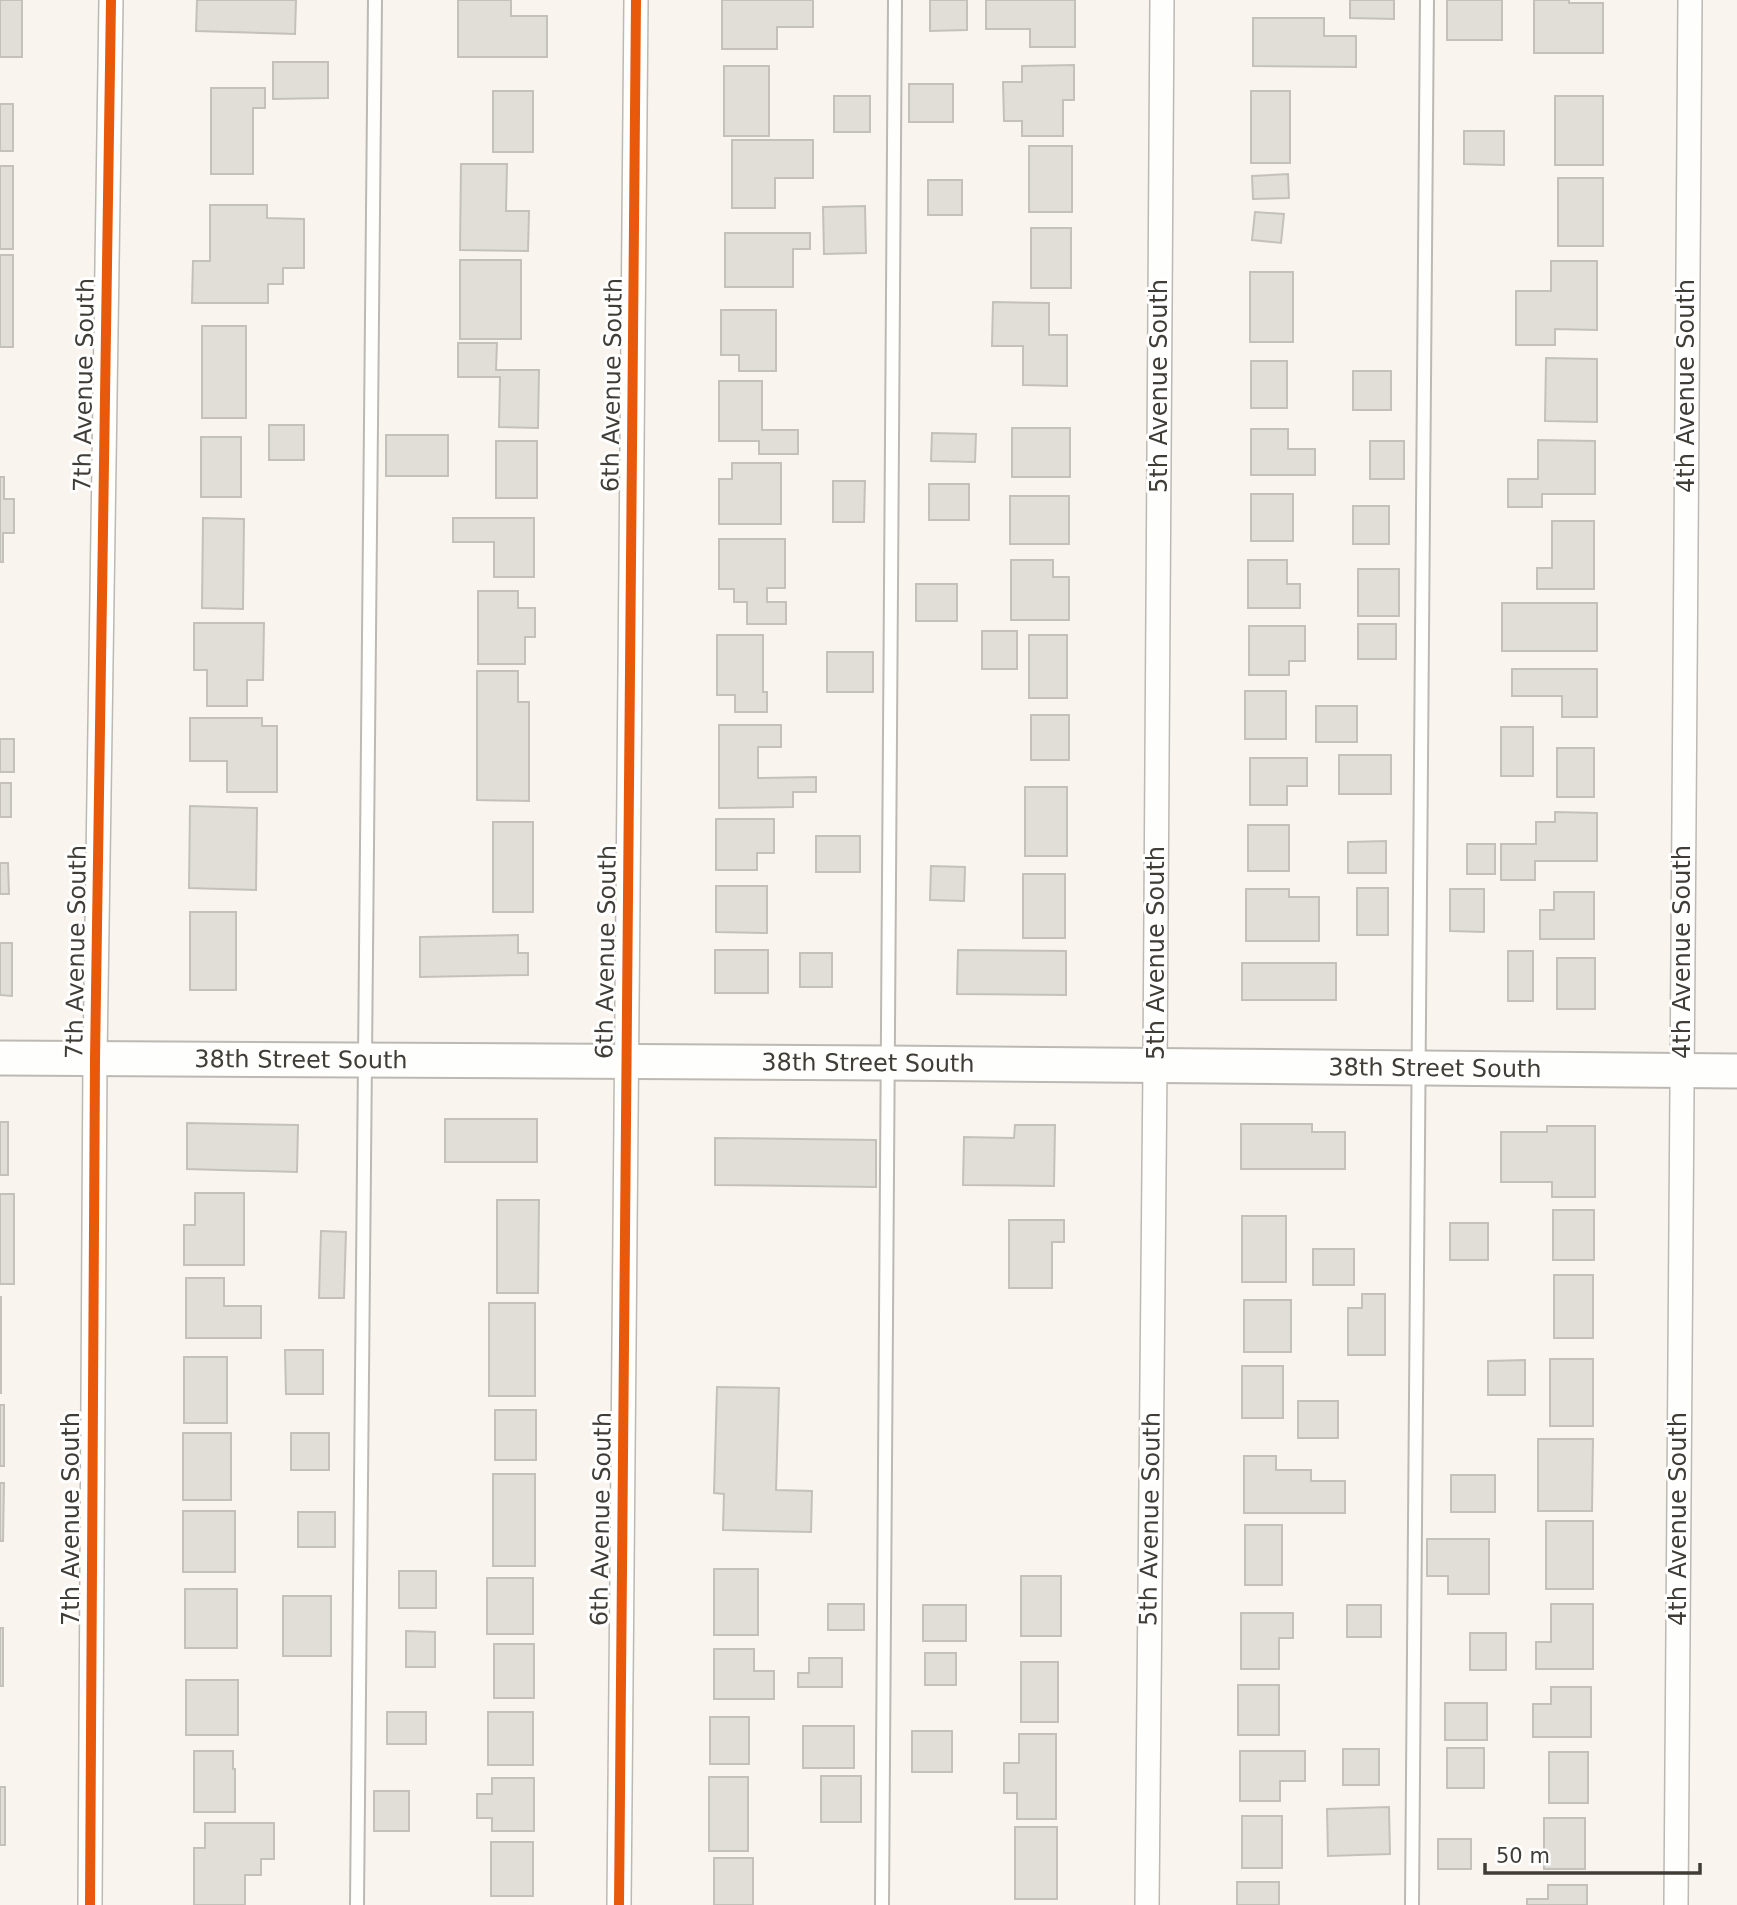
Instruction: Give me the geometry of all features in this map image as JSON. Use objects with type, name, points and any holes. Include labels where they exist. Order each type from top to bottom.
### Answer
[{"type":"main road","name":"38th Street South","points":[[0,1058],[1737,1071]]},
{"type":"street","name":"7th Avenue South","points":[[90,1905],[95,1059],[111,0]]},
{"type":"street","name":"6th Avenue South","points":[[619,1905],[636,0]]},
{"type":"street","name":"5th Avenue South","points":[[1147,1905],[1162,0]]},
{"type":"street","name":"4th Avenue South","points":[[1675,1905],[1690,0]]},
{"type":"lane","points":[[357,1905],[375,0]]},
{"type":"lane","points":[[882,1905],[895,0]]},
{"type":"lane","points":[[1412,1905],[1427,0]]},
{"type":"building","points":[[0,0],[22,0],[22,57],[0,57]]},
{"type":"building","points":[[197,0],[296,0],[295,34],[196,31]]},
{"type":"building","points":[[458,0],[511,0],[511,16],[547,16],[547,57],[458,57]]},
{"type":"building","points":[[722,0],[813,0],[813,27],[777,27],[777,49],[722,49]]},
{"type":"building","points":[[930,0],[967,0],[967,30],[930,31]]},
{"type":"building","points":[[986,0],[1075,0],[1075,47],[1030,47],[1030,29],[986,29]]},
{"type":"building","points":[[1350,0],[1394,0],[1394,19],[1350,18]]},
{"type":"building","points":[[1447,0],[1502,0],[1502,40],[1447,40]]},
{"type":"building","points":[[1534,0],[1603,3],[1603,53],[1534,53]]},
{"type":"building","points":[[1253,18],[1324,18],[1324,36],[1356,36],[1356,67],[1253,66]]},
{"type":"building","points":[[273,62],[328,62],[328,98],[273,99]]},
{"type":"building","points":[[1074,65],[1074,100],[1063,100],[1063,136],[1022,136],[1022,121],[1004,121],[1003,82],[1022,82],[1022,66]]},
{"type":"building","points":[[724,66],[769,66],[769,136],[724,136]]},
{"type":"building","points":[[909,84],[953,84],[953,122],[909,122]]},
{"type":"building","points":[[211,88],[265,88],[265,108],[253,108],[253,174],[211,174]]},
{"type":"building","points":[[493,91],[533,91],[533,152],[493,152]]},
{"type":"building","points":[[1251,91],[1290,91],[1290,163],[1251,163]]},
{"type":"building","points":[[834,96],[870,96],[870,132],[834,132]]},
{"type":"building","points":[[1555,96],[1603,96],[1603,165],[1555,165]]},
{"type":"building","points":[[0,104],[13,104],[13,151],[0,151]]},
{"type":"building","points":[[1464,131],[1504,131],[1504,165],[1464,164]]},
{"type":"building","points":[[732,140],[813,140],[813,178],[775,178],[775,208],[732,208]]},
{"type":"building","points":[[1029,146],[1072,146],[1072,212],[1029,212]]},
{"type":"building","points":[[461,164],[507,164],[506,211],[529,211],[528,251],[460,250]]},
{"type":"building","points":[[0,166],[13,166],[13,249],[0,249]]},
{"type":"building","points":[[1288,174],[1289,198],[1253,199],[1252,176]]},
{"type":"building","points":[[1558,178],[1603,178],[1603,246],[1558,246]]},
{"type":"building","points":[[928,180],[962,180],[962,215],[928,215]]},
{"type":"building","points":[[210,205],[267,205],[267,218],[304,219],[304,268],[283,268],[283,284],[268,284],[268,303],[192,303],[193,261],[210,261]]},
{"type":"building","points":[[865,206],[866,253],[824,254],[823,207]]},
{"type":"building","points":[[1255,212],[1284,214],[1281,243],[1252,240]]},
{"type":"building","points":[[1031,228],[1071,228],[1071,288],[1031,288]]},
{"type":"building","points":[[725,233],[810,233],[810,249],[793,249],[793,287],[725,287]]},
{"type":"building","points":[[0,255],[13,255],[13,347],[0,347]]},
{"type":"building","points":[[460,260],[521,260],[521,339],[460,339]]},
{"type":"building","points":[[1551,261],[1597,261],[1597,330],[1555,329],[1555,345],[1516,345],[1516,291],[1551,291]]},
{"type":"building","points":[[1250,272],[1293,272],[1293,342],[1250,342]]},
{"type":"building","points":[[993,302],[1049,303],[1049,335],[1067,335],[1067,386],[1023,385],[1023,346],[992,346]]},
{"type":"building","points":[[721,310],[776,310],[776,371],[739,371],[739,355],[721,355]]},
{"type":"building","points":[[202,326],[246,326],[246,418],[202,418]]},
{"type":"building","points":[[458,343],[497,343],[496,370],[539,370],[538,428],[499,427],[500,377],[458,377]]},
{"type":"building","points":[[1546,358],[1597,359],[1597,422],[1545,421]]},
{"type":"building","points":[[1251,361],[1287,361],[1287,408],[1251,408]]},
{"type":"building","points":[[1353,371],[1391,371],[1391,410],[1353,410]]},
{"type":"building","points":[[719,381],[762,381],[762,430],[798,430],[798,454],[759,454],[759,441],[719,441]]},
{"type":"building","points":[[269,425],[304,425],[304,460],[269,460]]},
{"type":"building","points":[[1012,428],[1070,428],[1070,477],[1012,477]]},
{"type":"building","points":[[1251,429],[1288,429],[1288,449],[1315,449],[1315,475],[1251,475]]},
{"type":"building","points":[[932,433],[976,434],[975,462],[931,461]]},
{"type":"building","points":[[386,435],[448,435],[448,476],[386,476]]},
{"type":"building","points":[[201,437],[241,437],[241,497],[201,497]]},
{"type":"building","points":[[1538,440],[1595,441],[1595,494],[1542,494],[1542,507],[1508,507],[1508,479],[1538,479]]},
{"type":"building","points":[[496,441],[537,441],[537,498],[496,498]]},
{"type":"building","points":[[1370,441],[1404,441],[1404,479],[1370,479]]},
{"type":"building","points":[[732,463],[781,463],[781,524],[719,524],[719,479],[732,479]]},
{"type":"building","points":[[0,477],[4,477],[4,499],[14,499],[14,533],[3,533],[3,562],[0,562]]},
{"type":"building","points":[[833,481],[865,481],[864,522],[833,522]]},
{"type":"building","points":[[929,484],[969,484],[969,520],[929,520]]},
{"type":"building","points":[[1251,494],[1293,494],[1293,541],[1251,541]]},
{"type":"building","points":[[1010,496],[1069,496],[1069,544],[1010,544]]},
{"type":"building","points":[[1353,506],[1389,506],[1389,544],[1353,544]]},
{"type":"building","points":[[203,518],[244,519],[243,609],[202,608]]},
{"type":"building","points":[[453,518],[534,518],[534,577],[494,577],[494,542],[453,542]]},
{"type":"building","points":[[1552,521],[1594,521],[1594,589],[1537,589],[1537,568],[1552,568]]},
{"type":"building","points":[[719,539],[785,539],[785,588],[767,588],[767,602],[786,602],[786,624],[747,624],[747,602],[734,602],[734,589],[719,589]]},
{"type":"building","points":[[1011,560],[1053,560],[1053,577],[1069,577],[1069,620],[1011,620]]},
{"type":"building","points":[[1248,560],[1287,560],[1287,584],[1300,584],[1300,608],[1248,608]]},
{"type":"building","points":[[1358,569],[1399,569],[1399,616],[1358,616]]},
{"type":"building","points":[[916,584],[957,584],[957,621],[916,621]]},
{"type":"building","points":[[478,591],[518,591],[518,608],[535,608],[535,637],[525,637],[525,664],[478,664]]},
{"type":"building","points":[[1502,603],[1597,603],[1597,651],[1502,651]]},
{"type":"building","points":[[194,623],[264,623],[263,680],[247,680],[247,706],[207,706],[207,670],[194,670]]},
{"type":"building","points":[[1358,624],[1396,624],[1396,659],[1358,659]]},
{"type":"building","points":[[1249,626],[1305,626],[1305,661],[1289,661],[1289,675],[1249,675]]},
{"type":"building","points":[[982,631],[1017,631],[1017,669],[982,669]]},
{"type":"building","points":[[717,635],[763,635],[763,692],[767,692],[767,712],[735,712],[735,695],[717,695]]},
{"type":"building","points":[[1029,635],[1067,635],[1067,698],[1029,698]]},
{"type":"building","points":[[827,652],[873,652],[873,692],[827,692]]},
{"type":"building","points":[[1512,669],[1597,669],[1597,717],[1562,717],[1562,696],[1512,696]]},
{"type":"building","points":[[477,671],[518,671],[518,702],[529,702],[529,801],[477,800]]},
{"type":"building","points":[[1245,691],[1286,691],[1286,739],[1245,739]]},
{"type":"building","points":[[1316,706],[1357,706],[1357,742],[1316,742]]},
{"type":"building","points":[[1031,715],[1069,715],[1069,760],[1031,760]]},
{"type":"building","points":[[190,718],[262,718],[262,726],[277,726],[277,792],[227,792],[227,761],[190,761]]},
{"type":"building","points":[[719,725],[781,725],[781,747],[758,747],[758,778],[816,777],[816,792],[793,792],[793,807],[719,808]]},
{"type":"building","points":[[1501,727],[1533,727],[1533,776],[1501,776]]},
{"type":"building","points":[[0,739],[14,739],[14,772],[0,772]]},
{"type":"building","points":[[1557,748],[1594,748],[1594,797],[1557,797]]},
{"type":"building","points":[[1339,755],[1391,755],[1391,794],[1339,794]]},
{"type":"building","points":[[1250,758],[1307,758],[1307,786],[1287,786],[1287,805],[1250,805]]},
{"type":"building","points":[[0,783],[11,783],[11,817],[0,817]]},
{"type":"building","points":[[1025,787],[1067,787],[1067,856],[1025,856]]},
{"type":"building","points":[[190,806],[257,808],[256,890],[189,888]]},
{"type":"building","points":[[1555,812],[1597,813],[1597,861],[1535,861],[1535,880],[1501,880],[1501,844],[1536,844],[1536,822],[1555,822]]},
{"type":"building","points":[[716,819],[774,819],[774,853],[757,853],[757,870],[716,870]]},
{"type":"building","points":[[493,822],[533,822],[533,912],[493,912]]},
{"type":"building","points":[[1248,825],[1289,825],[1289,871],[1248,871]]},
{"type":"building","points":[[816,836],[860,836],[860,872],[816,872]]},
{"type":"building","points":[[1386,841],[1386,873],[1348,873],[1348,842]]},
{"type":"building","points":[[1467,844],[1495,844],[1495,874],[1467,874]]},
{"type":"building","points":[[0,863],[8,863],[9,894],[0,894]]},
{"type":"building","points":[[931,866],[965,867],[964,901],[930,900]]},
{"type":"building","points":[[1023,874],[1065,874],[1065,938],[1023,938]]},
{"type":"building","points":[[716,886],[767,886],[767,933],[716,932]]},
{"type":"building","points":[[1357,888],[1388,888],[1388,935],[1357,935]]},
{"type":"building","points":[[1246,889],[1289,889],[1289,897],[1319,897],[1319,941],[1246,941]]},
{"type":"building","points":[[1450,889],[1484,889],[1484,932],[1450,931]]},
{"type":"building","points":[[1554,892],[1594,892],[1594,939],[1540,939],[1540,910],[1554,910]]},
{"type":"building","points":[[190,912],[236,912],[236,990],[190,990]]},
{"type":"building","points":[[518,935],[518,953],[528,953],[528,975],[420,977],[420,937]]},
{"type":"building","points":[[0,943],[12,943],[12,996],[0,995]]},
{"type":"building","points":[[715,950],[768,950],[768,993],[715,993]]},
{"type":"building","points":[[958,950],[1066,951],[1066,995],[957,994]]},
{"type":"building","points":[[1508,951],[1533,951],[1533,1001],[1508,1001]]},
{"type":"building","points":[[800,953],[832,953],[832,987],[800,987]]},
{"type":"building","points":[[1557,958],[1595,958],[1595,1009],[1557,1009]]},
{"type":"building","points":[[1242,963],[1336,963],[1336,1000],[1242,1000]]},
{"type":"building","points":[[445,1119],[537,1119],[537,1162],[445,1162]]},
{"type":"building","points":[[0,1122],[8,1122],[8,1175],[0,1175]]},
{"type":"building","points":[[187,1123],[298,1125],[297,1172],[187,1169]]},
{"type":"building","points":[[1241,1124],[1312,1124],[1312,1132],[1345,1132],[1345,1169],[1241,1169]]},
{"type":"building","points":[[1015,1125],[1055,1125],[1054,1186],[963,1185],[964,1137],[1014,1138]]},
{"type":"building","points":[[1547,1126],[1595,1126],[1595,1197],[1552,1197],[1552,1182],[1501,1182],[1501,1132],[1547,1132]]},
{"type":"building","points":[[715,1138],[876,1140],[876,1187],[715,1185]]},
{"type":"building","points":[[195,1193],[244,1193],[244,1265],[184,1265],[184,1225],[195,1225]]},
{"type":"building","points":[[0,1194],[14,1194],[14,1284],[0,1284]]},
{"type":"building","points":[[497,1200],[539,1200],[538,1293],[497,1293]]},
{"type":"building","points":[[1553,1210],[1594,1210],[1594,1260],[1553,1260]]},
{"type":"building","points":[[1242,1216],[1286,1216],[1286,1282],[1242,1282]]},
{"type":"building","points":[[1009,1220],[1064,1220],[1064,1242],[1052,1242],[1052,1288],[1009,1288]]},
{"type":"building","points":[[1450,1223],[1488,1223],[1488,1260],[1450,1260]]},
{"type":"building","points":[[321,1231],[346,1232],[344,1298],[319,1298]]},
{"type":"building","points":[[1313,1249],[1354,1249],[1354,1285],[1313,1285]]},
{"type":"building","points":[[1554,1275],[1593,1275],[1593,1338],[1554,1338]]},
{"type":"building","points":[[186,1278],[224,1278],[224,1306],[261,1306],[261,1338],[186,1338]]},
{"type":"building","points":[[1362,1294],[1385,1294],[1385,1355],[1348,1355],[1348,1308],[1362,1308]]},
{"type":"building","points":[[1,1297],[1,1393],[0,1393]]},
{"type":"building","points":[[1244,1300],[1291,1300],[1291,1352],[1244,1352]]},
{"type":"building","points":[[489,1303],[535,1303],[535,1396],[489,1396]]},
{"type":"building","points":[[285,1350],[323,1350],[323,1394],[286,1394]]},
{"type":"building","points":[[184,1357],[227,1357],[227,1423],[184,1423]]},
{"type":"building","points":[[1550,1359],[1593,1359],[1593,1426],[1550,1426]]},
{"type":"building","points":[[1525,1360],[1525,1395],[1488,1395],[1488,1361]]},
{"type":"building","points":[[1242,1366],[1283,1366],[1283,1418],[1242,1418]]},
{"type":"building","points":[[717,1387],[779,1388],[776,1490],[812,1491],[811,1532],[723,1530],[724,1494],[714,1493]]},
{"type":"building","points":[[1298,1401],[1338,1401],[1338,1438],[1298,1438]]},
{"type":"building","points":[[0,1405],[4,1405],[4,1466],[0,1466]]},
{"type":"building","points":[[495,1410],[536,1410],[536,1460],[495,1460]]},
{"type":"building","points":[[183,1433],[231,1433],[231,1500],[183,1500]]},
{"type":"building","points":[[291,1433],[329,1433],[329,1470],[291,1470]]},
{"type":"building","points":[[1538,1439],[1593,1439],[1592,1511],[1538,1511]]},
{"type":"building","points":[[1244,1456],[1276,1456],[1276,1470],[1311,1470],[1311,1481],[1345,1481],[1345,1513],[1244,1513]]},
{"type":"building","points":[[493,1474],[535,1474],[535,1566],[493,1566]]},
{"type":"building","points":[[1451,1475],[1495,1475],[1495,1512],[1451,1512]]},
{"type":"building","points":[[0,1483],[4,1483],[3,1541],[0,1541]]},
{"type":"building","points":[[183,1511],[235,1511],[235,1572],[183,1572]]},
{"type":"building","points":[[298,1512],[335,1512],[335,1547],[298,1547]]},
{"type":"building","points":[[1546,1521],[1593,1521],[1593,1589],[1546,1589]]},
{"type":"building","points":[[1245,1525],[1282,1525],[1282,1585],[1245,1585]]},
{"type":"building","points":[[1427,1539],[1489,1539],[1489,1594],[1448,1594],[1448,1576],[1427,1576]]},
{"type":"building","points":[[714,1569],[758,1569],[758,1635],[714,1635]]},
{"type":"building","points":[[399,1571],[436,1571],[436,1608],[399,1608]]},
{"type":"building","points":[[1021,1576],[1061,1576],[1061,1636],[1021,1636]]},
{"type":"building","points":[[487,1578],[533,1578],[533,1634],[487,1634]]},
{"type":"building","points":[[185,1589],[237,1589],[237,1648],[185,1648]]},
{"type":"building","points":[[283,1596],[331,1596],[331,1656],[283,1656]]},
{"type":"building","points":[[828,1604],[864,1604],[864,1630],[828,1630]]},
{"type":"building","points":[[1551,1604],[1593,1604],[1593,1669],[1536,1669],[1536,1642],[1551,1642]]},
{"type":"building","points":[[923,1605],[966,1605],[966,1641],[923,1641]]},
{"type":"building","points":[[1347,1605],[1381,1605],[1381,1637],[1347,1637]]},
{"type":"building","points":[[1241,1613],[1293,1613],[1293,1638],[1279,1638],[1279,1669],[1241,1669]]},
{"type":"building","points":[[0,1628],[3,1628],[3,1686],[0,1686]]},
{"type":"building","points":[[406,1631],[435,1632],[435,1667],[406,1667]]},
{"type":"building","points":[[1470,1633],[1506,1633],[1506,1670],[1470,1670]]},
{"type":"building","points":[[494,1644],[534,1644],[534,1698],[494,1698]]},
{"type":"building","points":[[714,1649],[754,1649],[754,1671],[774,1671],[774,1699],[714,1699]]},
{"type":"building","points":[[925,1653],[956,1653],[956,1685],[925,1685]]},
{"type":"building","points":[[809,1658],[842,1658],[842,1687],[798,1687],[798,1673],[809,1673]]},
{"type":"building","points":[[1021,1662],[1058,1662],[1058,1722],[1021,1722]]},
{"type":"building","points":[[186,1680],[238,1680],[238,1735],[186,1735]]},
{"type":"building","points":[[1238,1685],[1279,1685],[1279,1735],[1238,1735]]},
{"type":"building","points":[[1551,1687],[1591,1687],[1591,1737],[1533,1737],[1533,1704],[1551,1704]]},
{"type":"building","points":[[1445,1703],[1487,1703],[1487,1740],[1445,1740]]},
{"type":"building","points":[[387,1712],[426,1712],[426,1744],[387,1744]]},
{"type":"building","points":[[488,1712],[533,1712],[533,1765],[488,1765]]},
{"type":"building","points":[[710,1717],[749,1717],[749,1764],[710,1764]]},
{"type":"building","points":[[803,1726],[854,1726],[854,1768],[803,1768]]},
{"type":"building","points":[[912,1731],[952,1731],[952,1772],[912,1772]]},
{"type":"building","points":[[1019,1734],[1056,1734],[1056,1819],[1017,1819],[1017,1793],[1004,1793],[1004,1763],[1019,1763]]},
{"type":"building","points":[[1447,1748],[1484,1748],[1484,1788],[1447,1788]]},
{"type":"building","points":[[1343,1749],[1379,1749],[1379,1785],[1343,1785]]},
{"type":"building","points":[[194,1751],[233,1751],[235,1812],[194,1812]]},
{"type":"building","points":[[1240,1751],[1305,1751],[1305,1781],[1280,1781],[1280,1801],[1240,1801]]},
{"type":"building","points":[[1549,1752],[1588,1752],[1588,1803],[1549,1803]]},
{"type":"building","points":[[821,1776],[861,1776],[861,1822],[821,1822]]},
{"type":"building","points":[[709,1777],[748,1777],[748,1851],[709,1851]]},
{"type":"building","points":[[492,1778],[534,1778],[534,1831],[492,1831],[492,1818],[477,1818],[477,1794],[492,1794]]},
{"type":"building","points":[[0,1787],[5,1787],[5,1845],[0,1845]]},
{"type":"building","points":[[374,1791],[409,1791],[409,1831],[374,1831]]},
{"type":"building","points":[[1389,1807],[1390,1854],[1328,1856],[1327,1809]]},
{"type":"building","points":[[1242,1816],[1282,1816],[1282,1868],[1242,1868]]},
{"type":"building","points":[[1544,1818],[1585,1818],[1585,1869],[1544,1869]]},
{"type":"building","points":[[205,1823],[274,1823],[274,1859],[261,1859],[261,1875],[245,1875],[245,1905],[194,1905],[194,1848],[205,1848]]},
{"type":"building","points":[[1015,1827],[1057,1827],[1057,1899],[1015,1899]]},
{"type":"building","points":[[1438,1839],[1471,1839],[1471,1869],[1438,1869]]},
{"type":"building","points":[[491,1842],[533,1842],[533,1896],[491,1896]]},
{"type":"building","points":[[714,1858],[753,1858],[753,1905],[714,1905]]},
{"type":"building","points":[[1237,1882],[1279,1882],[1279,1905],[1237,1905]]},
{"type":"building","points":[[1548,1885],[1587,1885],[1587,1905],[1527,1905],[1527,1899],[1548,1899]]},
{"type":"cycle path","points":[[90,1905],[95,1059],[111,0]]},
{"type":"cycle path","points":[[619,1905],[636,0]]}]
